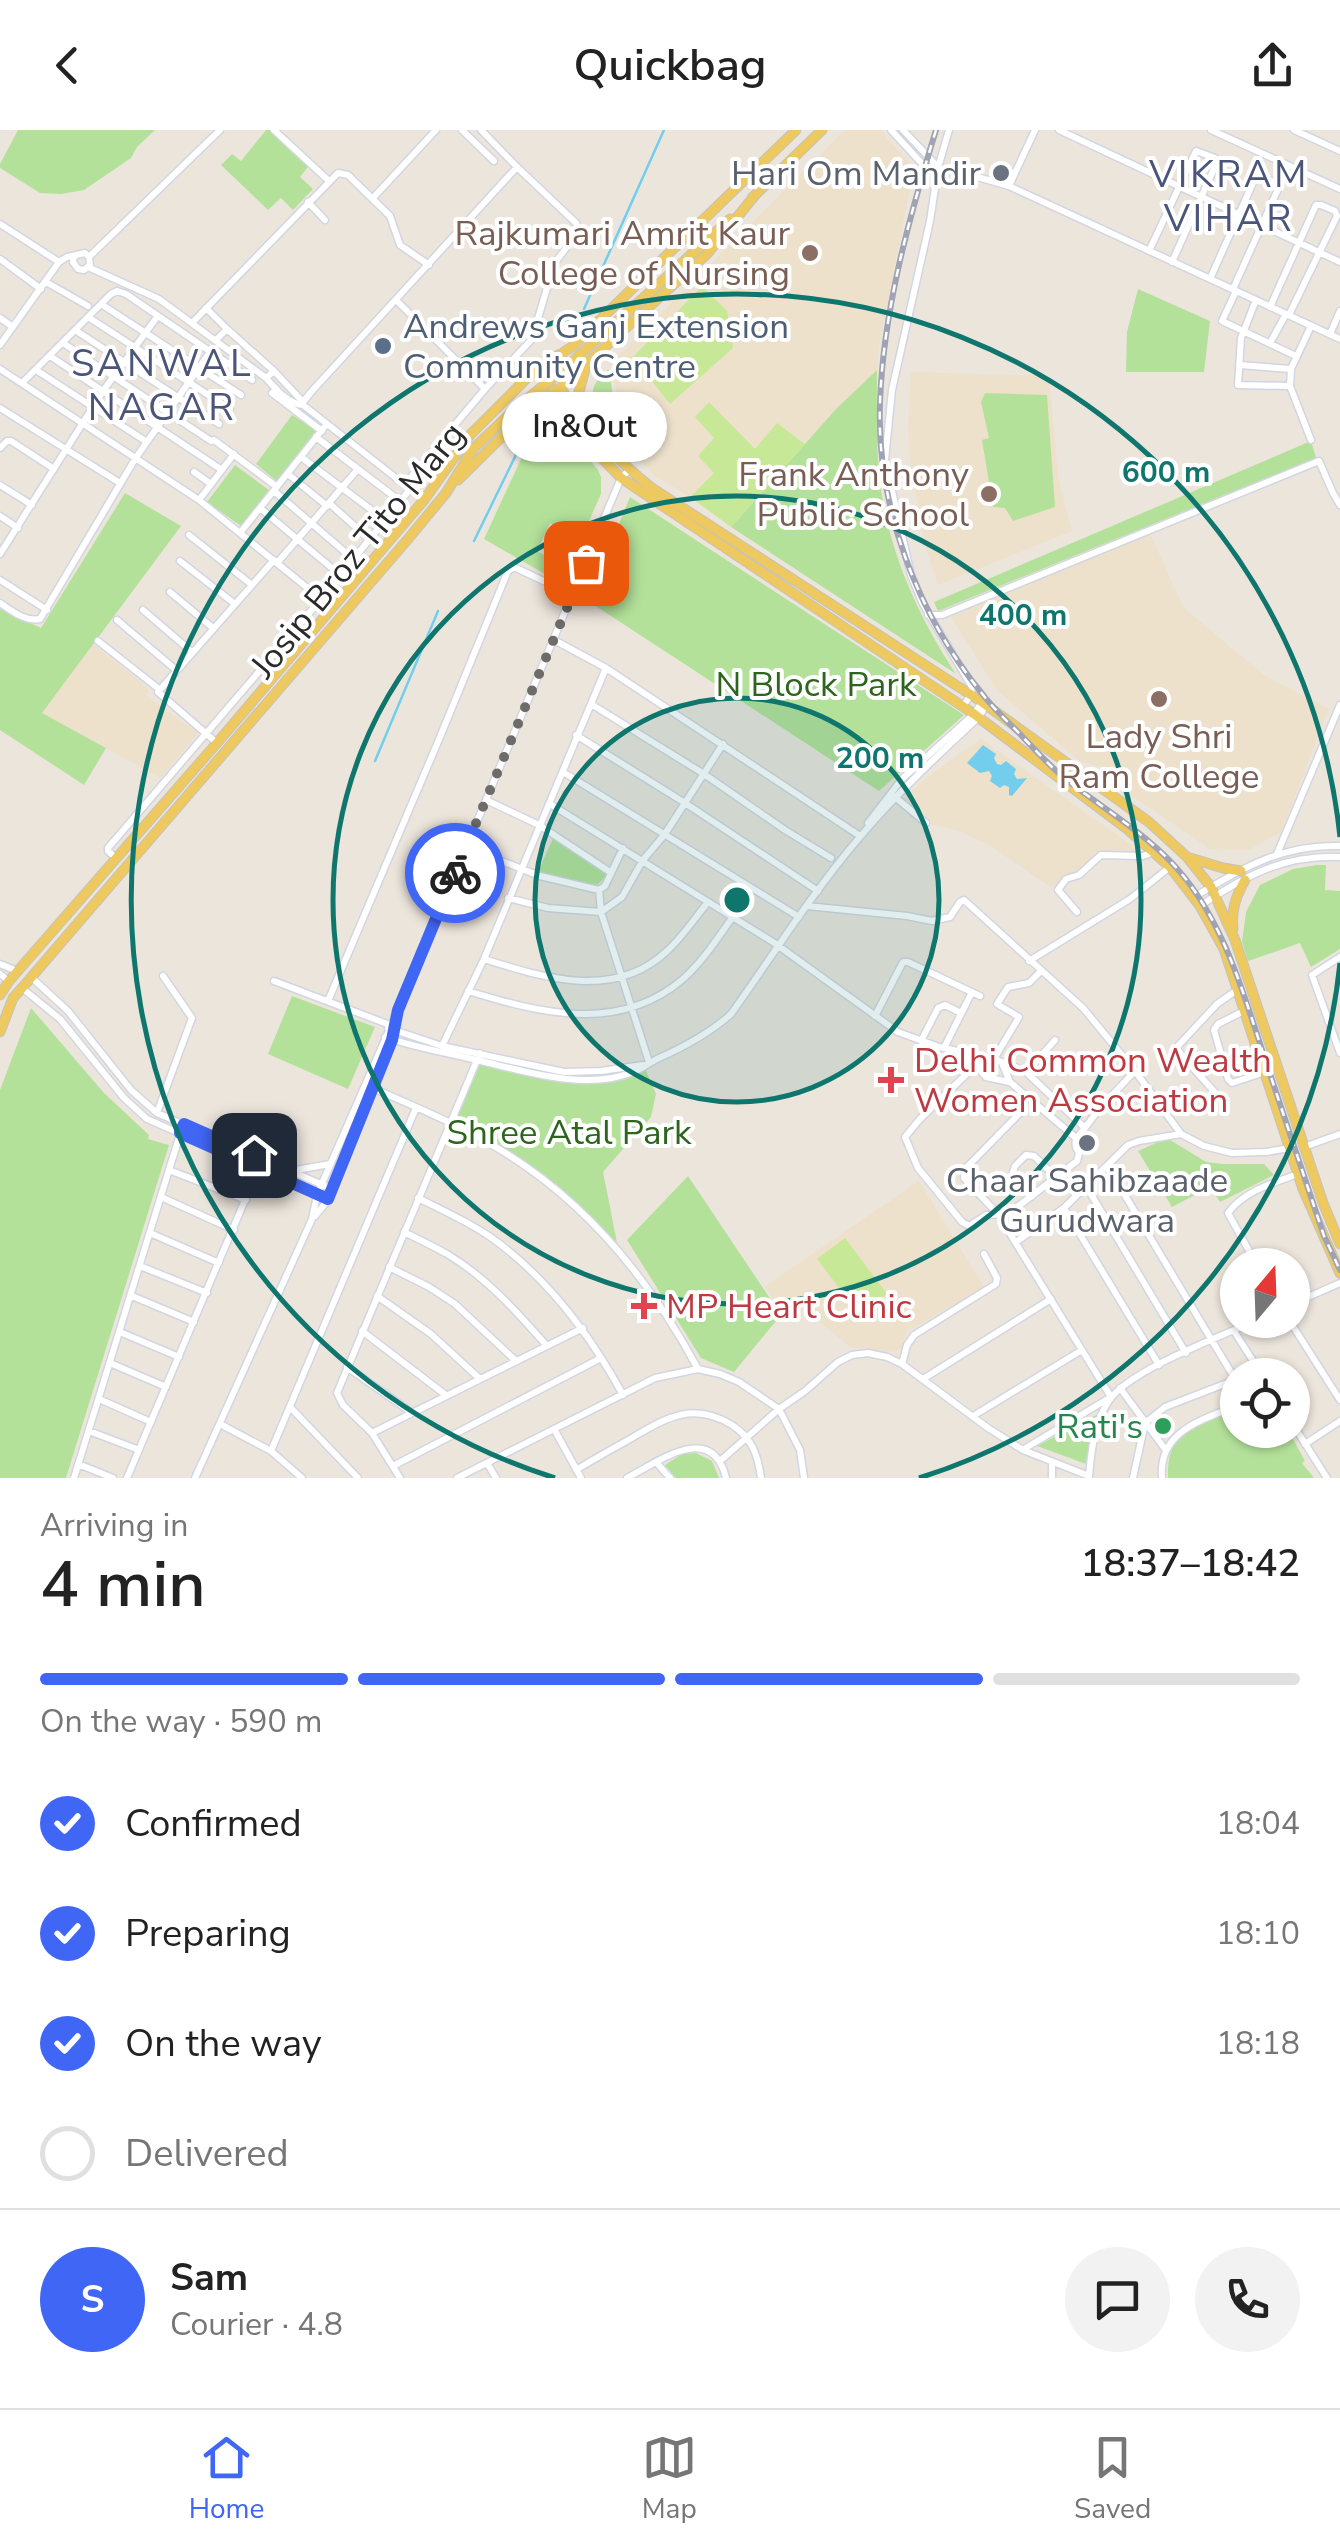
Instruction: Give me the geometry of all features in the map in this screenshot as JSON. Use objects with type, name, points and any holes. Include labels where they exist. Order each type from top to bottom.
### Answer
[{"type":"main road","points":[[806,146],[822,130]]},
{"type":"main road","points":[[806,146],[831,130]]},
{"type":"main road","name":"Josip Broz Tito Marg","points":[[0,995],[5,978],[17,971],[218,742],[424,500],[471,434],[517,387],[573,346],[794,131]]},
{"type":"main road","name":"Josip Broz Tito Marg","points":[[0,1032],[13,998],[446,492],[472,449],[661,282],[806,146]]},
{"type":"main road","points":[[446,492],[520,418],[556,391],[707,254],[756,194]]},
{"type":"main road","points":[[558,356],[550,378],[560,410]]},
{"type":"main road","points":[[583,421],[578,392],[586,363]]},
{"type":"main road","points":[[517,387],[535,407]]},
{"type":"main road","points":[[556,391],[625,474],[984,703],[1149,822],[1187,857],[1214,891],[1235,940],[1322,1202],[1340,1244]]},
{"type":"main road","points":[[535,407],[546,405],[560,410],[625,474],[976,715],[1126,828],[1170,867],[1197,902],[1224,949],[1298,1174],[1340,1273]]},
{"type":"main road","points":[[856,635],[863,624]]},
{"type":"main road","points":[[873,646],[879,635]]},
{"type":"main road","points":[[1187,857],[1247,873],[1233,909],[1235,940]]},
{"type":"street","points":[[89,256],[220,130]]},
{"type":"street","points":[[274,130],[329,180]]},
{"type":"street","points":[[373,198],[436,130]]},
{"type":"street","points":[[462,130],[494,161]]},
{"type":"street","points":[[116,858],[108,848],[322,598],[485,389],[532,340],[554,264],[578,228],[482,130]]},
{"type":"street","points":[[891,130],[926,168],[968,173],[1009,186],[1340,339]]},
{"type":"street","points":[[904,130],[938,168]]},
{"type":"street","points":[[949,130],[892,390],[885,460],[911,575],[928,615],[972,687],[963,706]]},
{"type":"street","points":[[1009,186],[1035,130]]},
{"type":"street","points":[[1059,130],[1340,262]]},
{"type":"street","points":[[1211,130],[1340,189]]},
{"type":"street","points":[[1294,130],[1340,151]]},
{"type":"street","points":[[1150,251],[1196,151],[1215,158],[1217,162],[1172,262]]},
{"type":"street","points":[[303,404],[517,166]]},
{"type":"street","points":[[192,322],[335,174],[344,172],[373,198],[390,216],[400,245],[429,265]]},
{"type":"street","points":[[1210,279],[1257,176],[1277,183],[1279,187],[1222,321],[1296,356]]},
{"type":"street","points":[[308,202],[326,220]]},
{"type":"street","points":[[1270,306],[1316,205],[1335,211],[1337,216],[1320,252],[1270,344]]},
{"type":"street","points":[[0,224],[59,262]]},
{"type":"street","points":[[0,345],[63,258],[82,252],[89,256]]},
{"type":"street","points":[[88,267],[89,256]]},
{"type":"street","points":[[74,257],[78,269],[88,267],[159,299],[266,378],[292,402],[303,404]]},
{"type":"street","points":[[0,259],[88,306]]},
{"type":"street","points":[[22,383],[117,291],[252,380]]},
{"type":"street","points":[[396,300],[485,389]]},
{"type":"street","points":[[1256,300],[1243,331],[1238,385],[1290,386]]},
{"type":"street","points":[[102,304],[241,395]]},
{"type":"street","points":[[206,308],[274,371],[321,431],[358,469],[400,501]]},
{"type":"street","points":[[1330,334],[1340,311]]},
{"type":"street","points":[[0,554],[113,376],[157,316]]},
{"type":"street","points":[[88,317],[230,410]]},
{"type":"street","points":[[0,318],[13,327]]},
{"type":"street","points":[[1311,326],[1291,369],[1290,386],[1311,440]]},
{"type":"street","points":[[216,340],[227,329]]},
{"type":"street","points":[[75,330],[219,424]]},
{"type":"street","points":[[63,343],[234,454],[353,559]]},
{"type":"street","points":[[0,603],[24,618],[40,619],[135,458],[210,352]]},
{"type":"street","points":[[50,356],[222,470]]},
{"type":"street","points":[[1239,365],[1291,369]]},
{"type":"street","points":[[0,368],[198,500],[330,608]]},
{"type":"street","points":[[36,370],[147,442]]},
{"type":"street","points":[[266,378],[274,371]]},
{"type":"street","points":[[272,393],[424,500]]},
{"type":"street","points":[[0,408],[120,483]]},
{"type":"street","points":[[240,534],[321,431]]},
{"type":"street","points":[[0,448],[11,441],[54,469]]},
{"type":"street","points":[[198,500],[234,454]]},
{"type":"street","points":[[301,456],[385,520]]},
{"type":"street","points":[[928,615],[942,615],[1318,459],[1340,505]]},
{"type":"street","points":[[218,742],[158,694],[159,689],[358,469]]},
{"type":"street","points":[[194,472],[211,484]]},
{"type":"street","points":[[288,474],[370,539]]},
{"type":"street","points":[[312,1219],[328,1199],[398,1010],[625,474]]},
{"type":"street","points":[[0,486],[32,505]]},
{"type":"street","points":[[260,508],[333,569]]},
{"type":"street","points":[[0,516],[18,528]]},
{"type":"street","points":[[189,535],[252,584]]},
{"type":"street","points":[[180,561],[235,604]]},
{"type":"street","points":[[328,1001],[508,570],[514,567],[573,595]]},
{"type":"street","points":[[0,580],[47,610]]},
{"type":"street","points":[[170,592],[213,628]]},
{"type":"street","points":[[143,610],[192,652]]},
{"type":"street","points":[[117,620],[176,670]]},
{"type":"street","points":[[98,640],[159,689]]},
{"type":"street","points":[[554,640],[606,668],[862,834]]},
{"type":"street","points":[[442,1046],[484,958],[606,668]]},
{"type":"street","points":[[390,1032],[547,1075],[582,1079],[636,1072],[716,1027],[731,1014],[892,795],[984,703]]},
{"type":"street","points":[[591,704],[831,858]]},
{"type":"street","points":[[1277,854],[1340,705]]},
{"type":"street","points":[[576,736],[818,891]]},
{"type":"street","points":[[508,898],[548,908],[601,912],[622,898],[642,860],[665,834],[723,744]]},
{"type":"street","points":[[563,772],[800,917]]},
{"type":"street","points":[[892,795],[926,823]]},
{"type":"street","points":[[486,800],[539,825],[610,872]]},
{"type":"street","points":[[550,804],[779,946],[898,1032],[1027,1072],[1084,1128]]},
{"type":"street","points":[[466,846],[540,876],[599,890],[606,886],[624,848]]},
{"type":"street","points":[[1197,902],[1277,854],[1314,846],[1340,846]]},
{"type":"street","points":[[1078,912],[1058,890],[1066,879],[1079,875],[1101,855],[1143,856],[1154,852]]},
{"type":"street","points":[[1247,873],[1290,859],[1340,856]]},
{"type":"street","points":[[1029,961],[1130,900],[1170,867]]},
{"type":"street","points":[[599,890],[601,912],[646,1064]]},
{"type":"street","points":[[807,906],[932,921],[950,917],[964,900],[1083,1008],[1181,1134],[1204,1146],[1232,1153],[1290,1148]]},
{"type":"street","points":[[484,958],[538,976],[580,982],[622,978],[668,951],[708,902]]},
{"type":"street","points":[[468,991],[516,1006],[576,1015],[612,1014],[659,995],[681,981],[706,955],[732,918]]},
{"type":"street","points":[[1340,957],[1312,975],[1340,1053]]},
{"type":"street","points":[[875,1016],[900,966],[908,962],[976,994],[944,1048]]},
{"type":"street","points":[[0,964],[17,971]]},
{"type":"street","points":[[998,1060],[1019,1017],[997,1004],[1008,987],[1028,983],[1040,971]]},
{"type":"street","points":[[157,1112],[192,1018],[163,976]]},
{"type":"street","points":[[32,978],[68,1011],[140,1098],[157,1112],[332,1189]]},
{"type":"street","points":[[274,980],[390,1032],[479,1056]]},
{"type":"street","points":[[22,988],[60,1018],[147,1119],[328,1199]]},
{"type":"street","points":[[1218,1096],[1177,1046],[1217,1004],[1238,990]]},
{"type":"street","points":[[921,1041],[938,1008],[944,1005],[962,1012]]},
{"type":"street","points":[[1245,1011],[1218,1024],[1214,1030],[1228,1079],[1232,1083],[1265,1072]]},
{"type":"street","points":[[1330,1025],[1340,1019]]},
{"type":"street","points":[[195,1478],[312,1219],[317,1195],[390,1032]]},
{"type":"street","points":[[1027,1072],[1055,1040]]},
{"type":"street","points":[[400,1478],[372,1433],[337,1397],[479,1056]]},
{"type":"street","points":[[980,1056],[976,1065],[905,1138],[918,1168],[969,1226],[986,1215],[1008,1214],[1080,1158],[1074,1145],[1076,1138],[1135,1071]]},
{"type":"street","points":[[998,1060],[1010,1082],[1076,1138]]},
{"type":"street","points":[[976,1065],[991,1079],[1010,1082]]},
{"type":"street","points":[[372,1088],[450,1123],[548,1183],[604,1234],[654,1296],[698,1369]]},
{"type":"street","points":[[133,1107],[140,1098]]},
{"type":"street","points":[[271,1451],[416,1108]]},
{"type":"street","points":[[1021,1112],[965,1168],[964,1178],[1000,1214],[1111,1397]]},
{"type":"street","points":[[74,1478],[184,1124]]},
{"type":"street","points":[[1016,1242],[1064,1208],[1133,1142],[1181,1134]]},
{"type":"street","points":[[1304,1147],[1340,1134]]},
{"type":"street","points":[[1031,1197],[1013,1172],[1026,1154],[1034,1156],[1056,1177]]},
{"type":"street","points":[[290,1170],[330,1164]]},
{"type":"street","points":[[126,1478],[259,1167]]},
{"type":"street","points":[[1108,1167],[1222,1358]]},
{"type":"street","points":[[170,1170],[246,1200]]},
{"type":"street","points":[[1248,1248],[1228,1213],[1246,1196],[1298,1174]]},
{"type":"street","points":[[1086,1186],[1186,1352]]},
{"type":"street","points":[[161,1198],[234,1230]]},
{"type":"street","points":[[418,1198],[500,1244],[541,1281],[583,1328],[623,1394]]},
{"type":"street","points":[[1064,1208],[1159,1365]]},
{"type":"street","points":[[404,1232],[470,1270],[546,1346]]},
{"type":"street","points":[[150,1234],[220,1263]]},
{"type":"street","points":[[902,1364],[914,1335],[996,1284],[997,1278],[984,1254]]},
{"type":"street","points":[[140,1266],[207,1294]]},
{"type":"street","points":[[389,1267],[455,1304],[516,1362]]},
{"type":"street","points":[[1310,1296],[1340,1283]]},
{"type":"street","points":[[132,1296],[194,1322]]},
{"type":"street","points":[[376,1296],[431,1334],[480,1379]]},
{"type":"street","points":[[923,1379],[1051,1298]]},
{"type":"street","points":[[372,1433],[583,1328]]},
{"type":"street","points":[[120,1332],[179,1356]]},
{"type":"street","points":[[362,1332],[447,1396]]},
{"type":"street","points":[[1023,1450],[1159,1365],[1220,1337]]},
{"type":"street","points":[[1300,1338],[1340,1400]]},
{"type":"street","points":[[973,1416],[1082,1350]]},
{"type":"street","points":[[720,1461],[779,1409],[852,1355],[868,1353],[902,1364],[1023,1450],[1089,1477],[1097,1427],[1111,1397]]},
{"type":"street","points":[[393,1466],[601,1358]]},
{"type":"street","points":[[110,1363],[166,1386]]},
{"type":"street","points":[[347,1367],[412,1413]]},
{"type":"street","points":[[461,1477],[656,1378],[698,1369],[739,1382],[779,1409],[800,1450],[804,1478]]},
{"type":"street","points":[[1120,1388],[1166,1449]]},
{"type":"street","points":[[1133,1478],[1145,1423],[1166,1407],[1220,1388]]},
{"type":"street","points":[[99,1398],[151,1422]]},
{"type":"street","points":[[290,1407],[358,1478]]},
{"type":"street","points":[[1162,1478],[1166,1449],[1172,1438],[1220,1412]]},
{"type":"street","points":[[576,1470],[656,1423],[680,1414],[704,1413],[728,1423],[747,1438],[757,1456],[760,1478]]},
{"type":"street","points":[[1310,1441],[1340,1421]]},
{"type":"street","points":[[220,1424],[271,1451],[302,1478]]},
{"type":"street","points":[[554,1429],[581,1478]]},
{"type":"street","points":[[89,1431],[139,1450]]},
{"type":"street","points":[[627,1478],[683,1448],[695,1447],[720,1461],[726,1478]]},
{"type":"street","points":[[1308,1448],[1327,1478]]},
{"type":"street","points":[[656,1462],[670,1478]]},
{"type":"street","points":[[487,1463],[496,1478]]},
{"type":"street","points":[[1052,1463],[1052,1478]]},
{"type":"street","points":[[78,1464],[114,1478]]},
{"type":"shaded area","points":[[845,130],[880,130],[914,168],[877,370],[805,443],[777,423],[755,450],[715,438],[714,473],[690,497],[655,476],[626,445],[611,363]]},
{"type":"shaded area","name":"Frank Anthony Public School","points":[[911,372],[1049,376],[1058,477],[1072,531],[938,585],[926,548],[911,469]]},
{"type":"shaded area","name":"Lady Shri Ram College","points":[[1150,534],[1184,608],[1264,675],[1329,709],[1281,832],[1249,850],[1210,849],[1117,786],[1111,770],[1079,761],[997,690],[951,617]]},
{"type":"shaded area","points":[[93,644],[149,689],[146,695],[198,733],[161,778],[41,713]]},
{"type":"shaded area","points":[[981,739],[1143,853],[1101,852],[1075,875],[1052,888],[989,845],[960,831],[930,824],[902,800]]},
{"type":"shaded area","points":[[919,1181],[984,1287],[907,1331],[901,1348],[895,1352],[850,1347],[804,1309],[792,1321],[764,1287]]},
{"type":"green space","points":[[18,130],[155,130],[131,158],[84,190],[61,194],[40,193],[0,168]]},
{"type":"green space","points":[[266,130],[308,167],[300,177],[313,189],[293,210],[281,198],[268,210],[221,165],[232,154],[241,161]]},
{"type":"green space","points":[[702,286],[727,311],[733,348],[670,404],[633,357]]},
{"type":"green space","points":[[1138,289],[1210,321],[1204,372],[1126,372],[1127,332]]},
{"type":"green space","points":[[609,369],[620,444],[599,416],[593,397],[599,378]]},
{"type":"green space","points":[[877,370],[878,459],[888,526],[916,603],[956,674],[731,527],[836,409]]},
{"type":"green space","points":[[985,393],[1047,395],[1055,507],[1013,521],[1005,508],[993,507],[982,440],[989,438],[981,402]]},
{"type":"green space","points":[[709,402],[755,449],[777,423],[805,444],[731,527],[690,497],[714,473],[698,456],[714,438],[695,417]]},
{"type":"green space","points":[[292,415],[316,430],[279,483],[256,464]]},
{"type":"green space","points":[[553,417],[601,477],[601,494],[581,539],[550,523],[537,551],[570,570],[564,585],[484,539],[540,418]]},
{"type":"green space","points":[[1311,441],[1316,458],[938,611],[934,602]]},
{"type":"green space","points":[[235,465],[270,491],[241,526],[207,502]]},
{"type":"green space","points":[[125,493],[181,526],[42,713],[106,748],[84,785],[0,730],[0,609],[41,628]]},
{"type":"green space","name":"N Block Park","points":[[630,497],[964,715],[879,791],[588,601]]},
{"type":"green space","points":[[553,839],[605,871],[605,877],[597,885],[536,875]]},
{"type":"green space","points":[[1326,865],[1325,890],[1340,891],[1340,949],[1311,967],[1300,943],[1248,961],[1242,942],[1246,912],[1260,885],[1293,869]]},
{"type":"green space","points":[[292,996],[375,1027],[348,1089],[268,1054]]},
{"type":"green space","points":[[31,1008],[104,1093],[149,1135],[148,1139],[169,1145],[66,1478],[0,1478],[0,1090]]},
{"type":"green space","name":"Shree Atal Park","points":[[478,1062],[534,1076],[590,1083],[646,1071],[656,1094],[651,1117],[603,1172],[617,1243],[549,1179],[454,1122]]},
{"type":"green space","points":[[1167,1138],[1206,1162],[1264,1164],[1274,1175],[1220,1202],[1210,1187],[1172,1207],[1138,1151]]},
{"type":"green space","name":"Shree Atal Park","points":[[688,1176],[781,1315],[734,1372],[701,1358],[627,1240]]},
{"type":"green space","points":[[845,1238],[887,1294],[859,1314],[817,1259]]},
{"type":"green space","points":[[1100,1413],[1086,1464],[1037,1446]]},
{"type":"green space","points":[[1220,1415],[1220,1448],[1298,1448],[1305,1461],[1302,1463],[1314,1478],[1168,1478],[1173,1448],[1197,1424]]},
{"type":"green space","points":[[696,1453],[712,1461],[719,1478],[676,1478],[665,1465],[682,1454]]},
{"type":"water","points":[[983,745],[996,754],[997,764],[1006,761],[1016,769],[1017,779],[1027,778],[1012,796],[1009,787],[1000,788],[990,781],[989,771],[980,773],[967,763]]},
{"type":"waterway","points":[[584,309],[664,130]]},
{"type":"waterway","points":[[474,541],[528,430]]},
{"type":"waterway","points":[[375,761],[438,611]]},
{"type":"railway","points":[[936,130],[899,265],[882,368],[885,481],[906,559],[939,631],[988,701],[1063,777],[1158,849],[1185,878],[1212,919],[1249,1010],[1324,1236],[1340,1270]]},
{"type":"way so far","points":[[455,873],[586,563]]},
{"type":"place","name":"Hari Om Mandir","points":[[1001,173]]},
{"type":"place","name":"Rajkumari Amrit Kaur College of Nursing","points":[[810,253]]},
{"type":"place","name":"Andrews Ganj Extension Community Centre","points":[[383,346]]},
{"type":"place","name":"Frank Anthony Public School","points":[[989,494]]},
{"type":"place","name":"In&Out","points":[[586,563]]},
{"type":"place","name":"Lady Shri Ram College","points":[[1159,699]]},
{"type":"place","name":"Delhi Common Wealth Women Association","points":[[891,1080]]},
{"type":"place","name":"Chaar Sahibzaade Gurudwara","points":[[1087,1143]]},
{"type":"place","name":"MP Heart Clinic","points":[[644,1306]]},
{"type":"place","name":"Rati's","points":[[1163,1426]]},
{"type":"district","name":"VIKRAM VIHAR","points":[[1229,196]]},
{"type":"district","name":"SANWAL NAGAR","points":[[162,385]]},
{"type":"route","points":[[254,1155],[184,1124],[180,1133],[328,1199],[392,1040],[398,1010],[455,873]]}]
